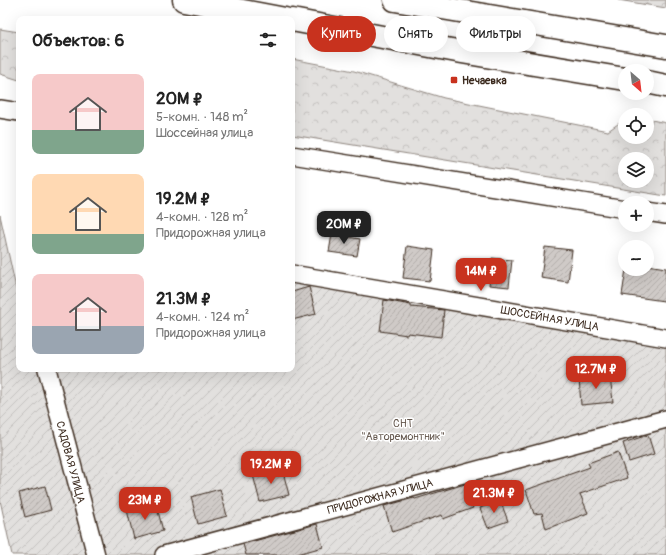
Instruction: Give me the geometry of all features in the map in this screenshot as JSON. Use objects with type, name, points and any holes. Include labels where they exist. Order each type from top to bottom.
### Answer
[{"type":"highway","points":[[184,0],[269,16]]},
{"type":"highway","points":[[395,0],[666,46]]},
{"type":"highway","points":[[295,21],[462,52],[618,78]]},
{"type":"highway","points":[[654,83],[666,86]]},
{"type":"street","points":[[0,109],[16,112]]},
{"type":"street","points":[[295,155],[618,208]]},
{"type":"street","points":[[654,213],[666,215]]},
{"type":"street","name":"ШОССЕЙНАЯ УЛИЦА","points":[[295,275],[666,338]]},
{"type":"street","name":"САДОВАЯ УЛИЦА","points":[[48,372],[96,555]]},
{"type":"street","name":"ПРИДОРОЖНАЯ УЛИЦА","points":[[164,555],[666,419]]},
{"type":"green space","points":[[618,0],[666,0],[666,8]]},
{"type":"green space","points":[[0,29],[16,32],[16,79],[0,74]]},
{"type":"green space","points":[[295,60],[354,71],[444,98],[608,131],[618,124],[618,144],[654,144],[654,120],[666,123],[666,196],[295,135]]},
{"type":"green space","name":"СНТ \"Авторемонтник\"","points":[[0,215],[16,288],[16,372],[295,372],[295,283],[666,345],[666,555],[12,555],[0,500]]},
{"type":"building","points":[[332,234],[360,239],[357,256],[329,252]]},
{"type":"building","points":[[407,246],[434,250],[430,281],[403,278]]},
{"type":"building","points":[[545,247],[572,250],[568,282],[541,278]]},
{"type":"building","points":[[492,258],[512,260],[509,287],[489,285]]},
{"type":"building","points":[[654,266],[666,268],[666,290],[664,301],[622,295],[625,276],[654,276]]},
{"type":"building","points":[[309,287],[316,314],[295,319],[295,291]]},
{"type":"building","points":[[384,300],[411,305],[411,307],[444,310],[441,337],[408,333],[407,335],[380,331]]},
{"type":"building","points":[[610,375],[613,402],[581,405],[579,378]]},
{"type":"building","points":[[648,435],[654,454],[629,462],[623,443]]},
{"type":"building","points":[[618,452],[627,478],[580,494],[588,513],[546,529],[542,513],[534,514],[526,490],[590,467],[588,463]]},
{"type":"building","points":[[282,468],[289,495],[260,502],[253,475]]},
{"type":"building","points":[[465,484],[473,508],[443,519],[442,515],[392,532],[384,506],[415,499]]},
{"type":"building","points":[[45,486],[51,510],[25,517],[19,493]]},
{"type":"building","points":[[220,489],[227,516],[198,524],[191,497]]},
{"type":"building","points":[[500,500],[508,521],[488,528],[480,508]]},
{"type":"building","points":[[156,503],[163,531],[134,539],[127,510]]},
{"type":"building","points":[[317,524],[323,547],[294,555],[246,555],[243,544]]},
{"type":"place","name":"Нечаевка","points":[[454,80]]}]
